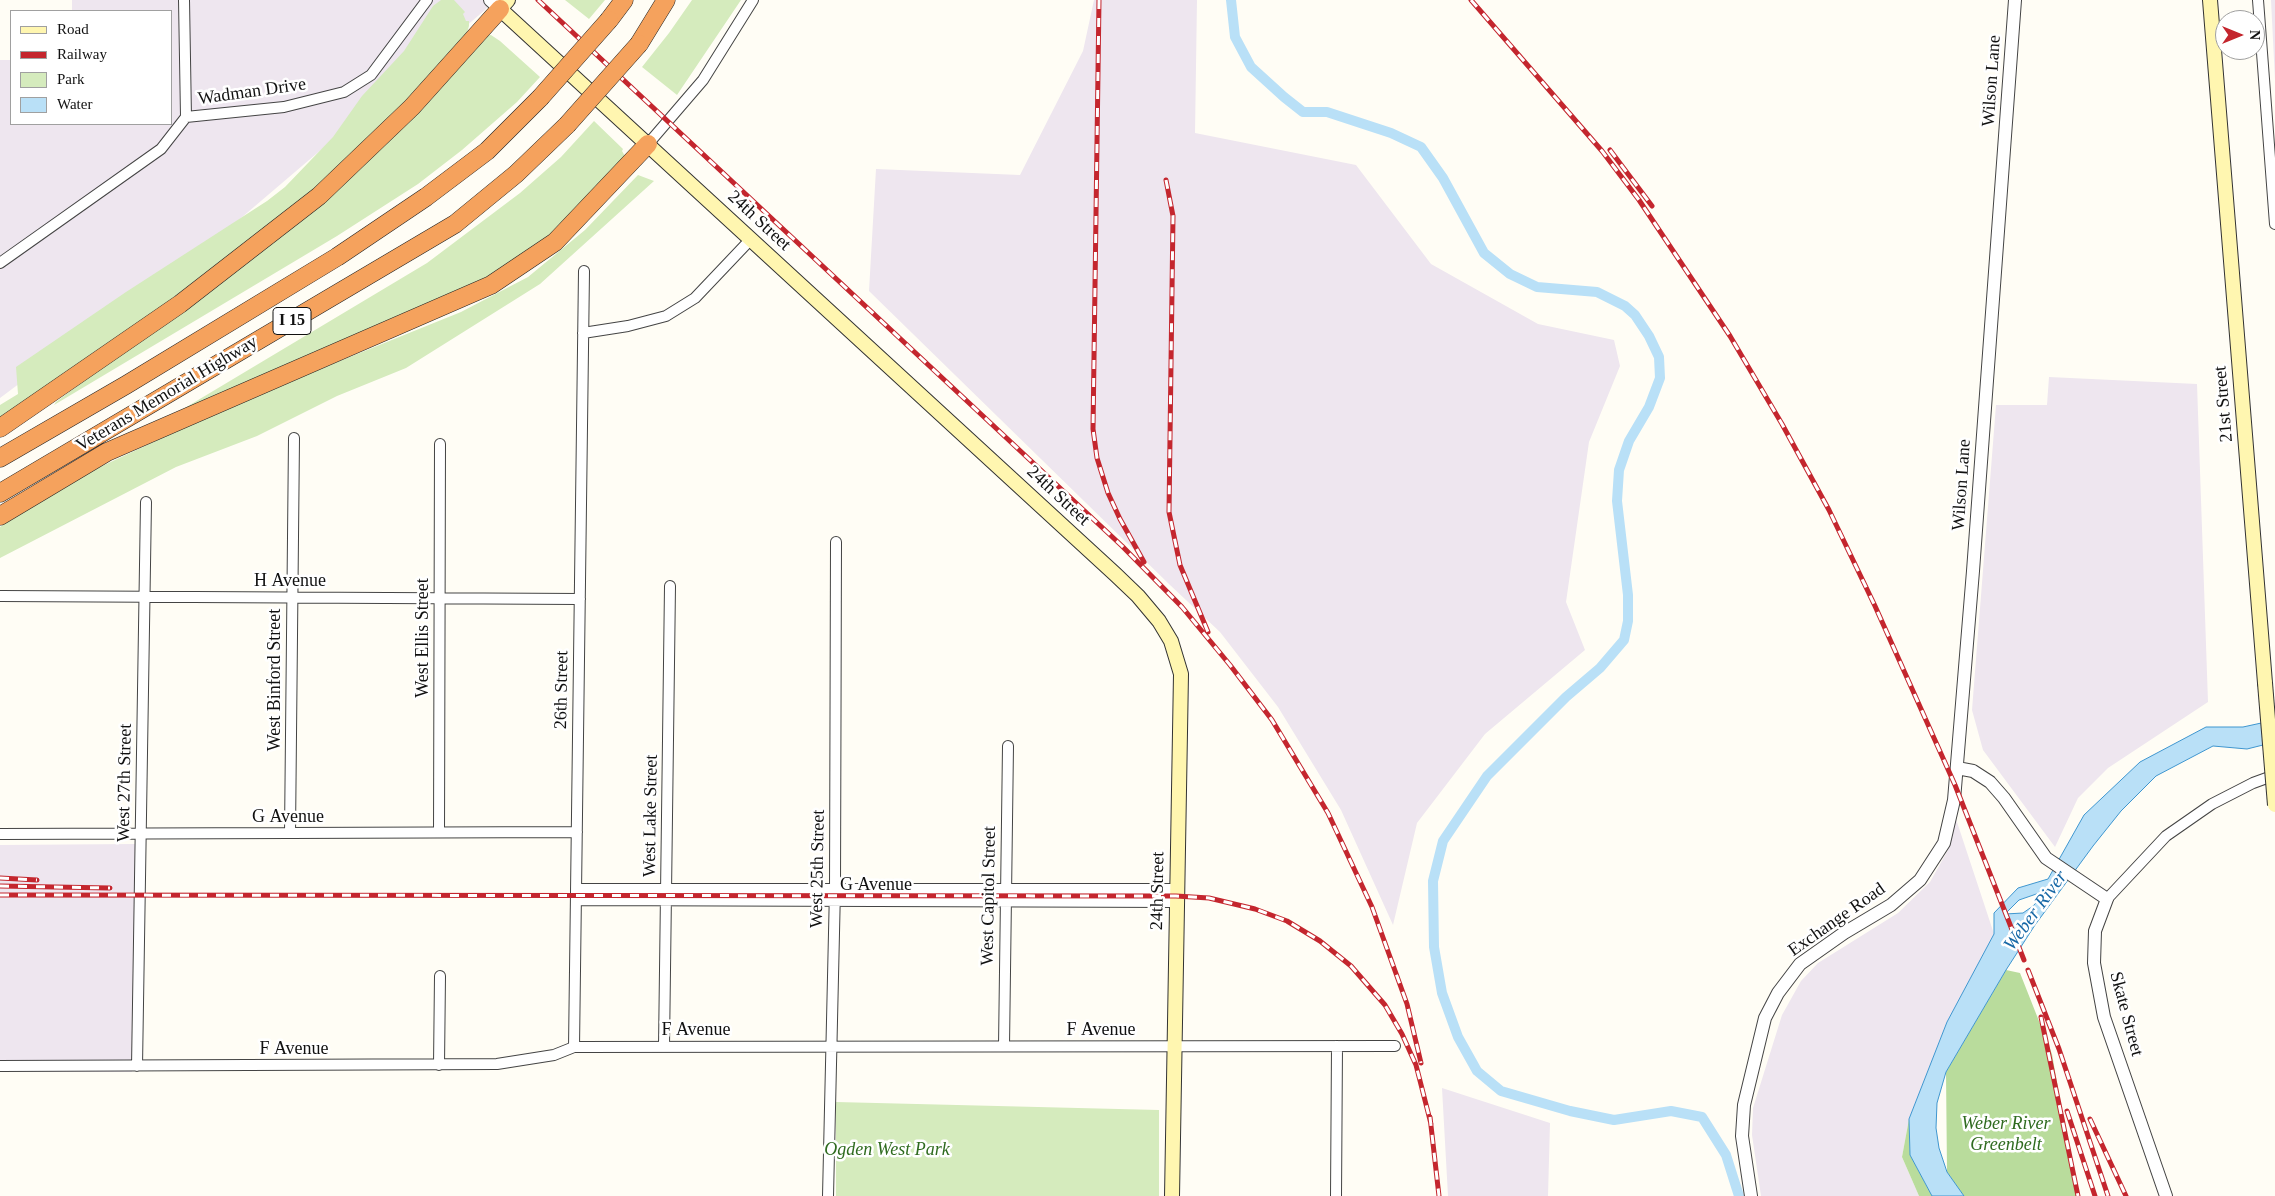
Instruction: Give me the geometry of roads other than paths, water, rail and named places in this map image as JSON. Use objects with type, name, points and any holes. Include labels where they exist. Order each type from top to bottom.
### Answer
[{"type":"highway","name":"Veterans Memorial Highway","points":[[0,458],[126,385],[337,257],[418,203],[487,151],[540,98],[609,20],[624,0]]},
{"type":"highway","name":"Veterans Memorial Highway","points":[[0,493],[455,224],[516,174],[567,125],[639,44],[666,0]]},
{"type":"highway","points":[[0,428],[180,304],[319,196],[412,107],[499,3]]},
{"type":"highway","points":[[0,516],[108,452],[491,285],[555,242],[648,144]]},
{"type":"main road","name":"21st Street","points":[[2210,0],[2275,805]]},
{"type":"main road","name":"24th Street","points":[[499,3],[648,144],[1115,574],[1160,621],[1171,642],[1181,674],[1172,1196]]},
{"type":"street","points":[[184,0],[186,117]]},
{"type":"street","name":"Wadman Drive","points":[[0,263],[161,149],[186,117],[284,107],[344,92],[371,75],[427,0]]},
{"type":"street","points":[[648,144],[703,80],[753,0]]},
{"type":"street","name":"Wilson Lane","points":[[1957,768],[2016,0]]},
{"type":"street","points":[[2258,0],[2275,224]]},
{"type":"street","points":[[583,333],[628,326],[666,316],[695,298],[751,239]]},
{"type":"street","name":"26th Street","points":[[574,1046],[584,271]]},
{"type":"street","name":"West Binford Street","points":[[290,833],[294,438]]},
{"type":"street","name":"West Ellis Street","points":[[439,832],[440,444]]},
{"type":"street","name":"West 27th Street","points":[[136,1066],[146,502]]},
{"type":"street","name":"West 25th Street","points":[[828,1196],[835,889],[836,542]]},
{"type":"street","name":"West Lake Street","points":[[664,1046],[670,586]]},
{"type":"street","name":"H Avenue","points":[[0,596],[580,598]]},
{"type":"street","name":"West Capitol Street","points":[[1004,1046],[1008,746]]},
{"type":"street","points":[[1957,768],[1973,771],[1990,782],[2004,798],[2046,858],[2107,900]]},
{"type":"street","name":"Exchange Road","points":[[1751,1196],[1742,1136],[1744,1105],[1766,1018],[1778,992],[1800,964],[1844,933],[1891,905],[1920,880],[1944,843],[1954,800],[1957,768]]},
{"type":"street","name":"Skate Street","points":[[2166,1196],[2104,1017],[2094,962],[2095,931],[2107,900],[2166,836],[2212,804],[2253,783],[2275,775]]},
{"type":"street","name":"G Avenue","points":[[0,834],[577,832]]},
{"type":"street","name":"G Avenue","points":[[576,889],[1005,889],[1176,896]]},
{"type":"street","name":"G Avenue","points":[[576,900],[1005,901],[1176,896]]},
{"type":"street","points":[[439,1065],[440,976]]},
{"type":"street","name":"F Avenue","points":[[0,1066],[496,1064],[554,1055],[574,1046],[1395,1046]]},
{"type":"street","points":[[1336,1196],[1337,1046]]},
{"type":"water","name":"Weber River","points":[[2275,720],[2275,742],[2247,749],[2213,746],[2156,776],[2121,811],[2035,925],[2006,970],[1946,1072],[1937,1103],[1936,1128],[1939,1148],[1947,1172],[1964,1196],[1932,1196],[1910,1155],[1909,1119],[1947,1022],[1994,934],[1994,913],[2018,888],[2048,879],[2084,815],[2140,762],[2206,727],[2243,727]],"holes":[[[2048,890],[2033,906],[2023,913],[2005,914],[2019,900]]]},
{"type":"waterway","points":[[1231,0],[1235,37],[1251,67],[1284,97],[1303,112],[1327,112],[1391,133],[1421,147],[1443,178],[1484,253],[1510,274],[1537,287],[1597,292],[1625,306],[1635,315],[1649,336],[1659,357],[1660,378],[1649,407],[1629,441],[1619,470],[1617,501],[1628,595],[1628,621],[1624,640],[1600,668],[1566,697],[1487,776],[1443,841],[1433,881],[1434,947],[1442,993],[1458,1037],[1477,1071],[1501,1091],[1570,1111],[1614,1120],[1671,1111],[1702,1117],[1726,1155],[1739,1196]]},
{"type":"railway","points":[[538,0],[1122,546],[1182,607],[1272,720],[1328,813],[1372,907],[1407,1004],[1421,1063]]},
{"type":"railway","points":[[1099,0],[1093,429],[1097,458],[1108,493],[1144,562]]},
{"type":"railway","points":[[1471,0],[1602,151],[1639,200],[1730,336],[1782,424],[1829,510],[1875,606],[1955,785],[2024,960]]},
{"type":"railway","points":[[1610,150],[1652,206]]},
{"type":"railway","points":[[1166,180],[1173,216],[1169,512],[1180,565],[1208,632]]},
{"type":"railway","points":[[0,878],[37,880]]},
{"type":"railway","points":[[0,886],[110,888]]},
{"type":"railway","points":[[0,895],[1176,896],[1209,898],[1255,909],[1287,921],[1320,941],[1351,966],[1385,1005],[1402,1034],[1416,1065],[1431,1124]]},
{"type":"railway","points":[[2028,970],[2059,1049],[2108,1196]]},
{"type":"railway","points":[[2041,1017],[2078,1196]]},
{"type":"railway","points":[[2067,1111],[2095,1196]]},
{"type":"railway","points":[[1430,1117],[1439,1196]]},
{"type":"railway","points":[[2090,1119],[2126,1196]]},
{"type":"park label","name":"Weber River Greenbelt","points":[[2006,1134]]},
{"type":"park label","name":"Ogden West Park","points":[[887,1150]]}]
